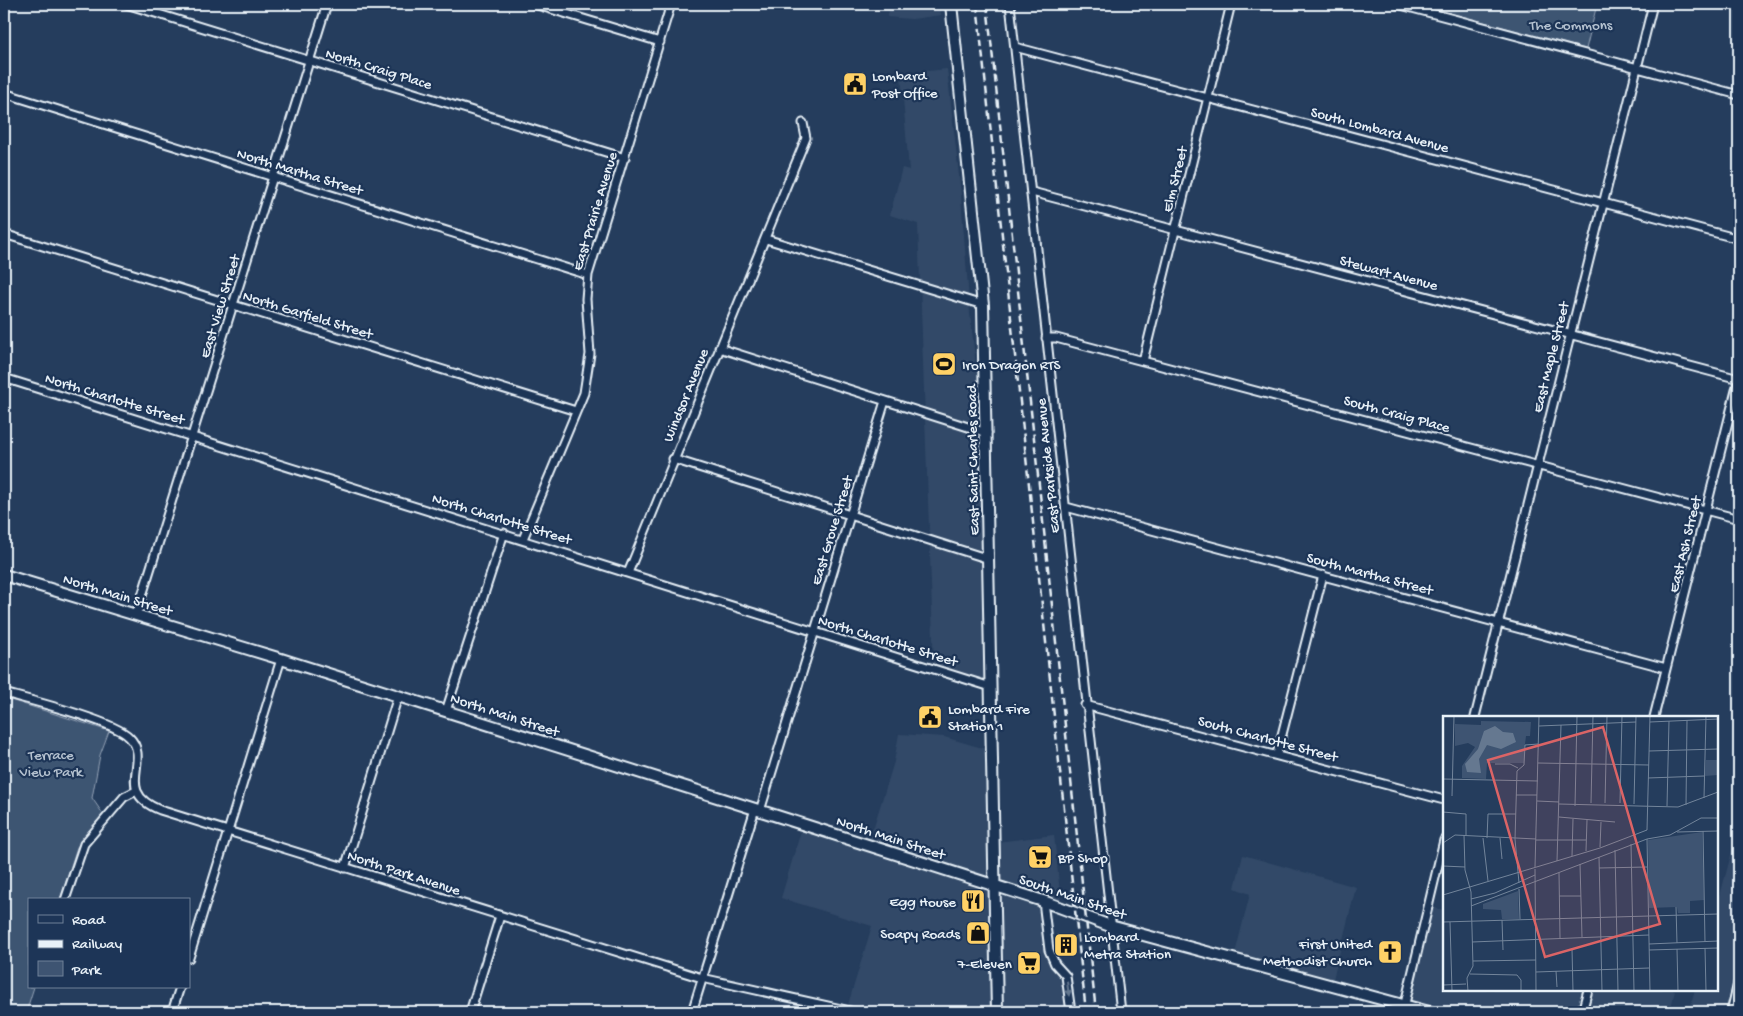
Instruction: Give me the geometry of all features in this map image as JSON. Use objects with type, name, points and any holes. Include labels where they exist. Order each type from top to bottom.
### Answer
[{"type":"main road","name":"East Saint Charles Road","points":[[951,4],[983,305],[997,1012]]},
{"type":"main road","name":"North Main Street","points":[[4,575],[282,659],[996,886]]},
{"type":"main road","name":"South Main Street","points":[[996,886],[1110,926],[1403,1009],[1430,1012]]},
{"type":"street","name":"North Craig Place","points":[[126,4],[625,158]]},
{"type":"street","name":"East View Street","points":[[136,615],[328,4]]},
{"type":"street","points":[[534,4],[660,42]]},
{"type":"street","name":"East Prairie Avenue","points":[[523,539],[584,394],[589,367],[586,299],[588,275],[672,4]]},
{"type":"street","name":"East Parkside Avenue","points":[[1010,4],[1066,507],[1085,704],[1121,1012]]},
{"type":"street","name":"Elm Street","points":[[1144,361],[1231,4]]},
{"type":"street","points":[[1397,4],[1739,96]]},
{"type":"street","name":"East Maple Street","points":[[1475,716],[1602,202],[1653,4]]},
{"type":"street","name":"South Lombard Avenue","points":[[1014,47],[1739,239]]},
{"type":"street","name":"North Martha Street","points":[[4,93],[588,275]]},
{"type":"street","name":"Windsor Avenue","points":[[628,573],[673,459],[766,239],[806,138],[803,124]]},
{"type":"street","name":"Stewart Avenue","points":[[1032,192],[1739,379]]},
{"type":"street","name":"North Garfield Street","points":[[4,234],[576,411]]},
{"type":"street","points":[[766,239],[983,305]]},
{"type":"street","name":"South Craig Place","points":[[1046,338],[1056,338],[1739,519]]},
{"type":"street","points":[[719,348],[987,433]]},
{"type":"street","name":"North Charlotte Street","points":[[4,378],[991,687]]},
{"type":"street","name":"East Ash Street","points":[[1654,716],[1739,379]]},
{"type":"street","name":"East Grove Street","points":[[692,1012],[758,810],[885,401]]},
{"type":"street","points":[[673,459],[989,559]]},
{"type":"street","name":"South Martha Street","points":[[1066,507],[1499,621],[1666,668]]},
{"type":"street","points":[[446,711],[504,533]]},
{"type":"street","points":[[1277,754],[1323,575]]},
{"type":"street","points":[[190,955],[282,659]]},
{"type":"street","points":[[4,692],[106,724],[125,733],[132,740],[136,749],[136,791],[124,797],[84,844],[66,898]]},
{"type":"street","points":[[345,868],[398,696]]},
{"type":"street","name":"South Charlotte Street","points":[[1085,704],[1443,800]]},
{"type":"street","name":"North Park Avenue","points":[[136,791],[140,798],[152,807],[500,916],[702,978],[855,1012]]},
{"type":"street","points":[[1403,1009],[1443,844]]},
{"type":"street","points":[[1043,901],[1049,950],[1052,958],[1068,982],[1072,1012]]},
{"type":"street","points":[[470,1012],[500,916]]},
{"type":"street","points":[[1730,1012],[1739,979]]},
{"type":"street","points":[[172,1012],[180,988]]},
{"type":"street","points":[[1582,1012],[1588,991]]},
{"type":"shaded area","points":[[891,4],[939,4],[941,15],[912,19],[887,17]]},
{"type":"shaded area","points":[[947,69],[960,185],[970,314],[984,435],[987,681],[934,665],[918,224],[890,215],[902,168],[909,170],[901,74]]},
{"type":"shaded area","points":[[899,734],[944,737],[989,750],[993,1012],[849,1012],[847,1008],[872,926],[781,898],[804,821],[869,842],[894,762]]},
{"type":"shaded area","points":[[1054,835],[1061,904],[1000,883],[997,842]]},
{"type":"shaded area","points":[[1736,836],[1739,837],[1739,1012],[1689,1012],[1695,991],[1718,991],[1718,903]]},
{"type":"shaded area","points":[[1243,855],[1356,887],[1332,983],[1235,954],[1250,894],[1235,888]]},
{"type":"shaded area","points":[[998,890],[1051,906],[1055,958],[1069,972],[1074,1012],[1000,1012]]},
{"type":"shaded area","points":[[1431,907],[1443,910],[1443,991],[1584,991],[1578,1012],[1444,1012],[1408,1003]]},
{"type":"shaded area","points":[[1593,991],[1675,991],[1670,1012],[1587,1012]]},
{"type":"green space","name":"The Commons","points":[[1416,4],[1597,4],[1586,49]]},
{"type":"green space","name":"Terrace View Park","points":[[4,698],[109,731],[100,755],[92,798],[103,814],[77,847],[61,898],[28,898],[28,988],[34,988],[26,1012],[4,1012]]},
{"type":"railway","points":[[977,4],[1086,1012]]},
{"type":"railway","points":[[987,4],[1096,1012]]},
{"type":"place","name":"Lombard Post Office","points":[[855,84]]},
{"type":"place","name":"Iron Dragon RTS","points":[[944,364]]},
{"type":"place","name":"Lombard Fire Station 1","points":[[930,717]]},
{"type":"place","name":"BP Shop","points":[[1040,857]]},
{"type":"place","name":"Egg House","points":[[973,901]]},
{"type":"place","name":"Soapy Roads","points":[[978,933]]},
{"type":"place","name":"Lombard Metra Station","points":[[1066,945]]},
{"type":"place","name":"First United Methodist Church","points":[[1390,952]]},
{"type":"place","name":"7-Eleven","points":[[1029,963]]}]
